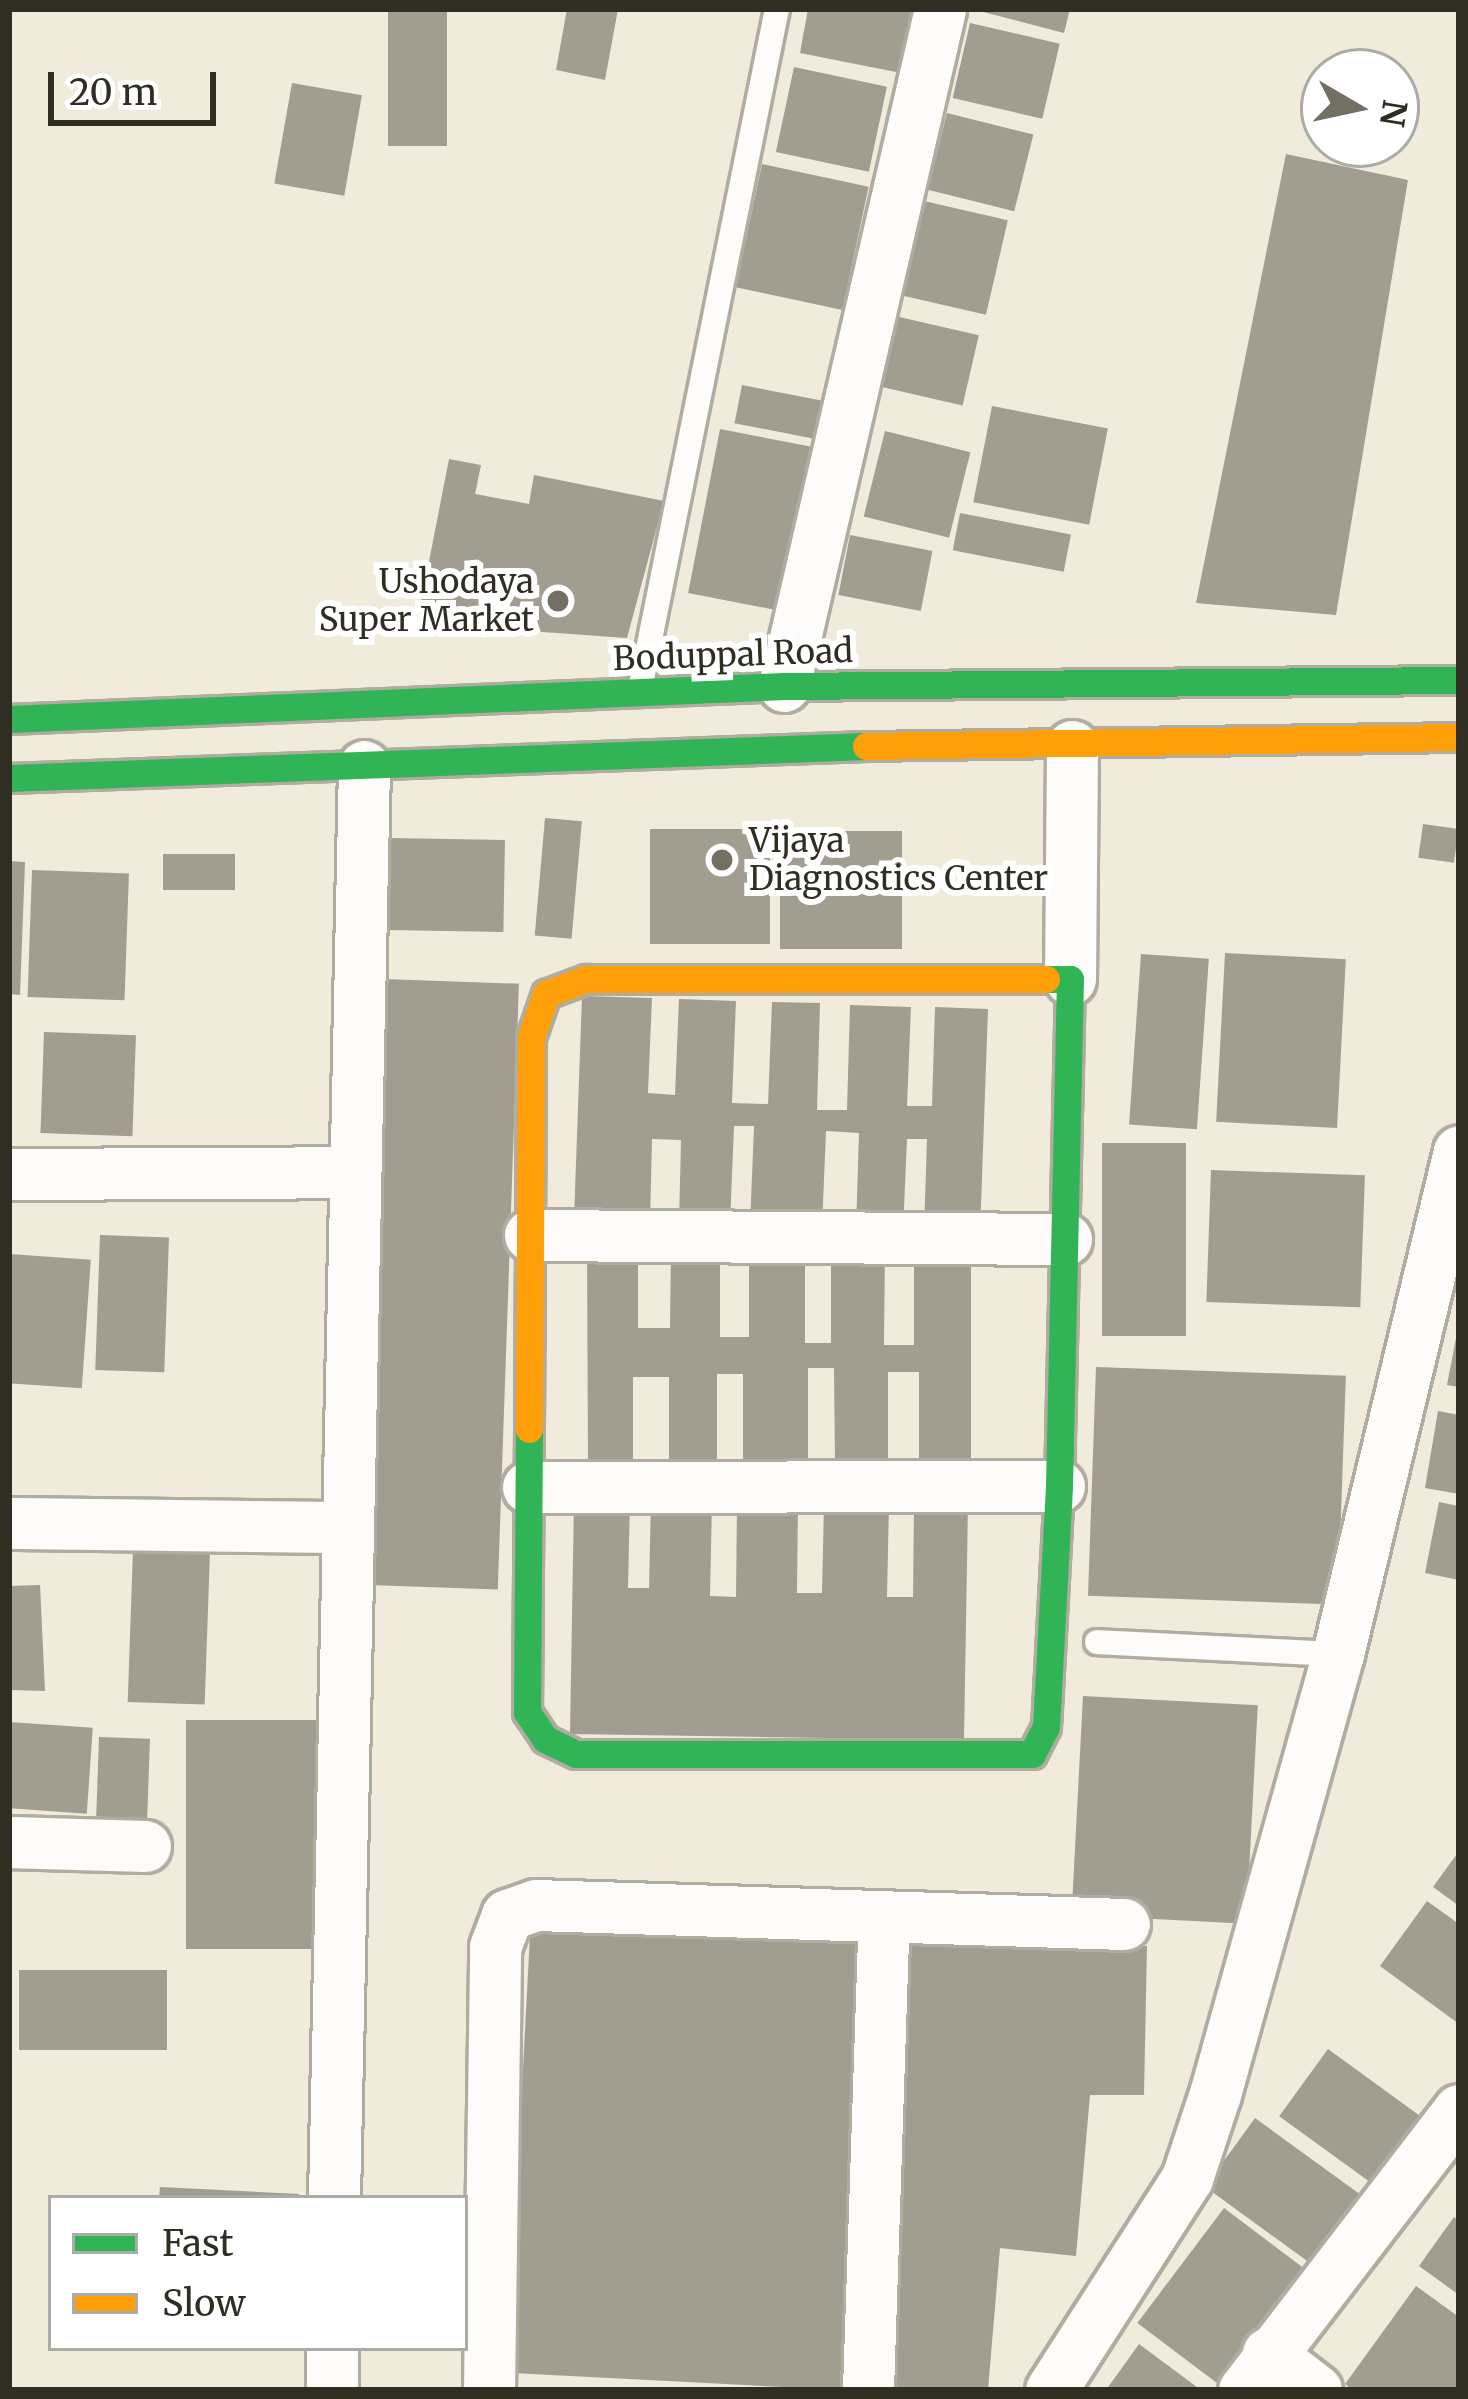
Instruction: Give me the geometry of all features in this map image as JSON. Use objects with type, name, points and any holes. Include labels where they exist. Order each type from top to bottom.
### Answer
[{"type":"street","points":[[784,686],[940,9]]},
{"type":"street","name":"Boduppal Road","points":[[9,719],[784,686],[1459,680]]},
{"type":"street","points":[[9,778],[1459,737]]},
{"type":"street","points":[[1070,979],[586,979],[546,994],[531,1037],[526,1712],[545,1739],[576,1754],[1001,1762],[1032,1754],[1046,1727],[1059,1486],[1066,1239],[1070,979],[1072,746]]},
{"type":"street","points":[[334,2195],[350,1172],[364,766]]},
{"type":"street","points":[[1051,2390],[1187,2177],[1338,1654],[1459,1151]]},
{"type":"street","points":[[9,1174],[350,1172]]},
{"type":"street","points":[[530,1234],[1066,1239]]},
{"type":"street","points":[[528,1486],[1059,1486]]},
{"type":"street","points":[[9,1522],[345,1527]]},
{"type":"street","points":[[9,1842],[145,1846]]},
{"type":"street","points":[[490,2390],[495,1947],[506,1916],[536,1905],[1124,1924]]},
{"type":"street","points":[[868,2390],[884,1918]]},
{"type":"street","points":[[1316,2390],[1256,2372],[1459,2110]]},
{"type":"street","points":[[332,2351],[332,2390]]},
{"type":"lane","points":[[639,693],[777,9]]},
{"type":"lane","points":[[1096,1642],[1338,1654]]},
{"type":"building","points":[[388,9],[447,9],[447,146],[388,146]]},
{"type":"building","points":[[567,9],[618,9],[605,80],[556,70]]},
{"type":"building","points":[[808,9],[912,9],[901,73],[800,53]]},
{"type":"building","points":[[972,9],[1070,9],[1064,33]]},
{"type":"building","points":[[970,23],[1060,44],[1042,119],[953,98]]},
{"type":"building","points":[[794,67],[887,87],[869,172],[776,152]]},
{"type":"building","points":[[292,83],[362,95],[344,196],[274,183]]},
{"type":"building","points":[[947,113],[1033,135],[1014,211],[928,190]]},
{"type":"building","points":[[1286,154],[1300,157],[1300,168],[1352,168],[1408,180],[1336,615],[1196,603]]},
{"type":"building","points":[[762,164],[869,187],[842,310],[736,287]]},
{"type":"building","points":[[924,201],[1008,220],[986,315],[902,296]]},
{"type":"building","points":[[895,316],[979,335],[963,406],[879,386]]},
{"type":"building","points":[[742,385],[826,401],[819,440],[735,423]]},
{"type":"building","points":[[992,406],[1108,429],[1089,525],[973,502]]},
{"type":"building","points":[[720,429],[819,448],[787,612],[688,593]]},
{"type":"building","points":[[885,431],[970,452],[949,538],[864,516]]},
{"type":"building","points":[[449,459],[481,465],[475,494],[529,504],[534,475],[664,501],[627,638],[417,623]]},
{"type":"building","points":[[960,513],[1071,535],[1064,572],[953,550]]},
{"type":"building","points":[[850,535],[932,551],[921,611],[838,595]]},
{"type":"building","points":[[545,818],[582,821],[572,939],[535,936]]},
{"type":"building","points":[[1423,824],[1459,829],[1454,863],[1418,858]]},
{"type":"building","points":[[650,829],[770,829],[770,944],[650,944]]},
{"type":"building","points":[[780,831],[902,831],[902,949],[780,949]]},
{"type":"building","points":[[390,838],[505,840],[503,932],[388,930]]},
{"type":"building","points":[[163,854],[235,854],[235,890],[163,890]]},
{"type":"building","points":[[9,861],[25,862],[20,995],[9,994]]},
{"type":"building","points":[[32,870],[129,873],[125,1000],[28,997]]},
{"type":"building","points":[[1225,953],[1346,959],[1337,1128],[1216,1122]]},
{"type":"building","points":[[1141,954],[1209,959],[1197,1129],[1129,1125]]},
{"type":"building","points":[[383,979],[519,984],[498,1589],[362,1585]]},
{"type":"building","points":[[582,996],[652,998],[648,1093],[675,1095],[679,999],[736,1001],[732,1103],[768,1104],[772,1002],[820,1003],[817,1110],[847,1110],[850,1005],[911,1007],[907,1106],[932,1106],[935,1007],[988,1009],[980,1233],[924,1231],[927,1139],[907,1139],[903,1230],[856,1229],[859,1133],[826,1131],[822,1227],[750,1225],[754,1126],[734,1126],[730,1224],[679,1223],[681,1140],[652,1139],[650,1222],[574,1219]]},
{"type":"building","points":[[44,1032],[136,1035],[132,1136],[40,1133]]},
{"type":"building","points":[[1102,1143],[1186,1143],[1186,1336],[1102,1336]]},
{"type":"building","points":[[1211,1170],[1365,1175],[1360,1307],[1206,1302]]},
{"type":"building","points":[[100,1235],[169,1237],[164,1372],[95,1370]]},
{"type":"building","points":[[720,1248],[720,1337],[749,1337],[749,1248],[805,1248],[805,1343],[831,1343],[831,1248],[885,1248],[884,1345],[914,1345],[914,1248],[971,1248],[971,1462],[919,1462],[919,1372],[888,1372],[888,1462],[835,1463],[834,1368],[808,1368],[808,1462],[743,1463],[743,1374],[717,1374],[717,1462],[669,1463],[669,1377],[633,1377],[633,1462],[588,1462],[587,1249],[638,1249],[638,1328],[670,1328],[671,1249]]},
{"type":"building","points":[[10,1254],[91,1260],[82,1388],[9,1383]]},
{"type":"building","points":[[1459,1333],[1459,1387],[1447,1385]]},
{"type":"building","points":[[1096,1367],[1346,1376],[1338,1605],[1088,1596]]},
{"type":"building","points":[[1438,1411],[1459,1415],[1459,1494],[1425,1488]]},
{"type":"building","points":[[574,1499],[630,1500],[628,1588],[649,1588],[651,1501],[712,1501],[710,1596],[736,1597],[737,1501],[798,1502],[797,1593],[822,1593],[824,1503],[889,1504],[887,1597],[913,1597],[914,1504],[968,1505],[964,1740],[570,1734]]},
{"type":"building","points":[[1439,1502],[1459,1506],[1459,1580],[1425,1573]]},
{"type":"building","points":[[133,1550],[210,1553],[205,1705],[128,1702]]},
{"type":"building","points":[[40,1585],[45,1691],[9,1690],[9,1586]]},
{"type":"building","points":[[1083,1696],[1258,1705],[1246,1924],[1072,1915]]},
{"type":"building","points":[[186,1720],[317,1720],[317,1949],[186,1949]]},
{"type":"building","points":[[9,1722],[93,1728],[87,1814],[9,1808]]},
{"type":"building","points":[[99,1737],[150,1739],[147,1830],[96,1828]]},
{"type":"building","points":[[1459,1851],[1459,1906],[1433,1887]]},
{"type":"building","points":[[1427,1901],[1459,1924],[1459,2024],[1380,1966]]},
{"type":"building","points":[[531,1907],[870,1925],[846,2390],[507,2373]]},
{"type":"building","points":[[910,1944],[1147,1946],[1144,2095],[1090,2095],[1076,2256],[1000,2248],[988,2390],[879,2390]]},
{"type":"building","points":[[19,1970],[167,1970],[167,2050],[19,2050]]},
{"type":"building","points":[[1328,2049],[1424,2119],[1375,2186],[1279,2116]]},
{"type":"building","points":[[1255,2118],[1368,2200],[1318,2269],[1205,2187]]},
{"type":"building","points":[[160,2187],[299,2194],[299,2195],[159,2195]]},
{"type":"building","points":[[1224,2208],[1312,2274],[1225,2389],[1137,2323]]},
{"type":"building","points":[[1454,2217],[1459,2221],[1459,2295],[1419,2266]]},
{"type":"building","points":[[1416,2286],[1459,2317],[1459,2390],[1353,2390],[1345,2384]]},
{"type":"building","points":[[1139,2344],[1201,2390],[1106,2390]]},
{"type":"traffic: fast","points":[[9,719],[784,686],[1459,680]]},
{"type":"traffic: fast","points":[[9,778],[866,746]]},
{"type":"traffic: fast","points":[[529,1429],[527,1712],[545,1739],[576,1754],[1032,1754],[1046,1727],[1059,1486],[1070,979],[1046,979]]},
{"type":"traffic: slow","points":[[866,746],[1459,737]]},
{"type":"traffic: slow","points":[[586,979],[1046,979]]},
{"type":"traffic: slow","points":[[529,1429],[531,1037],[546,994],[586,979]]},
{"type":"place","name":"Ushodaya Super Market","points":[[558,601]]},
{"type":"place","name":"Vijaya Diagnostics Center","points":[[722,860]]}]
